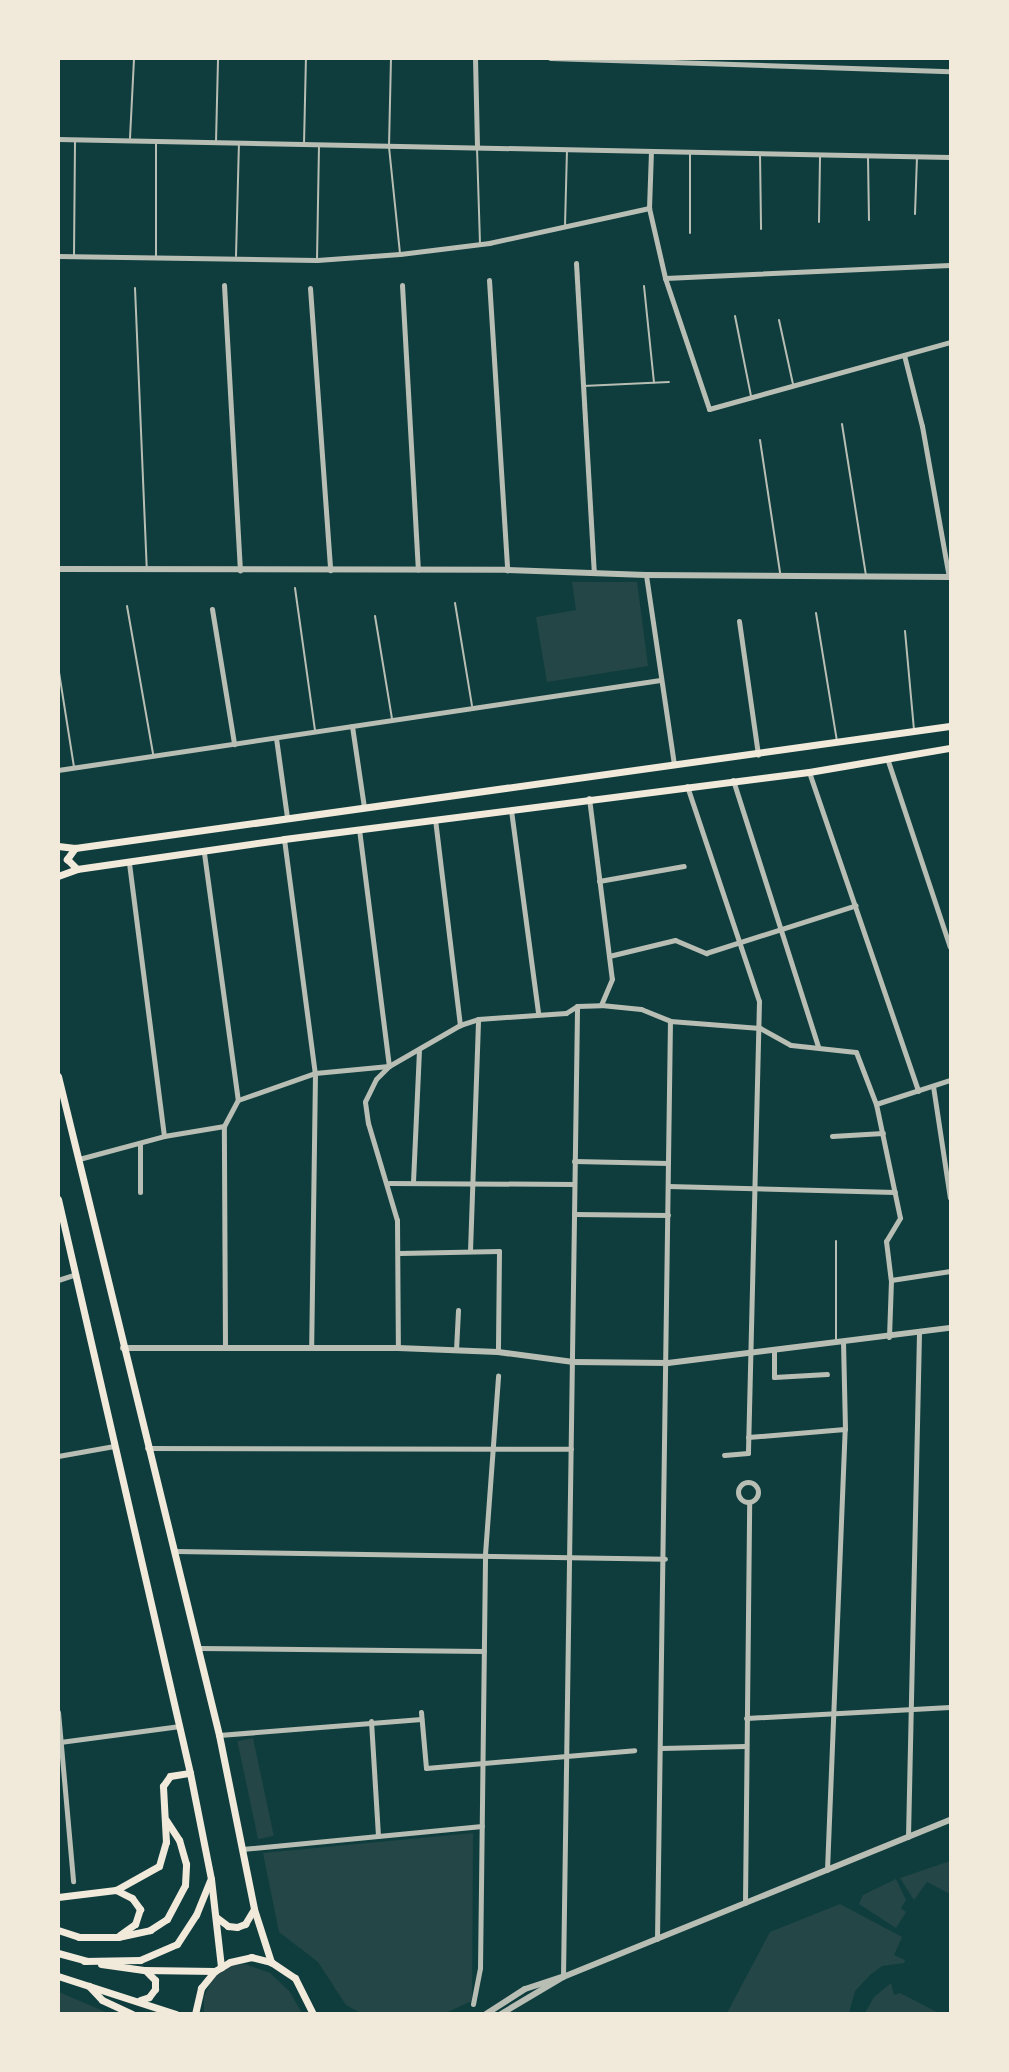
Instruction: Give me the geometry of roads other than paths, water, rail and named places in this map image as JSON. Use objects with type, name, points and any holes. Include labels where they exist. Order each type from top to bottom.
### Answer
[{"type":"main road","points":[[58,846],[75,848],[758,755],[951,726]]},
{"type":"main road","points":[[58,876],[77,869],[204,853],[284,839],[511,810],[686,784],[809,771],[951,748]]},
{"type":"main road","points":[[75,848],[67,859],[77,869]]},
{"type":"main road","points":[[58,1076],[147,1448],[175,1551],[219,1735],[254,1909],[272,1962]]},
{"type":"main road","points":[[58,1199],[180,1726],[211,1879],[218,1969],[201,1988],[195,2013]]},
{"type":"main road","points":[[58,1897],[116,1890],[159,1866],[166,1852],[166,1820],[162,1794],[165,1781],[170,1776],[190,1773]]},
{"type":"main road","points":[[58,1930],[79,1937],[118,1937],[150,1930],[167,1919],[179,1902],[186,1864],[179,1840],[166,1820]]},
{"type":"main road","points":[[84,1961],[140,1960],[177,1944],[196,1915],[211,1879]]},
{"type":"main road","points":[[116,1890],[132,1898],[140,1909],[135,1924],[118,1937]]},
{"type":"main road","points":[[215,1916],[228,1926],[237,1927],[251,1917],[254,1909]]},
{"type":"main road","points":[[58,1953],[84,1961],[144,1970],[218,1969],[251,1957],[272,1962],[295,1978],[313,2013]]},
{"type":"main road","points":[[140,2000],[153,1994],[156,1984],[152,1975],[144,1970]]},
{"type":"main road","points":[[58,1976],[176,2013]]},
{"type":"main road","points":[[87,1984],[102,2000],[132,2013]]},
{"type":"street","points":[[475,58],[477,147]]},
{"type":"street","points":[[550,58],[951,71]]},
{"type":"street","points":[[58,139],[951,157]]},
{"type":"street","points":[[651,151],[649,208],[666,278],[709,410],[951,342]]},
{"type":"street","points":[[58,256],[236,256],[317,260],[400,254],[480,244],[649,208]]},
{"type":"street","points":[[576,263],[594,571]]},
{"type":"street","points":[[666,278],[951,265]]},
{"type":"street","points":[[489,280],[507,570]]},
{"type":"street","points":[[224,285],[240,571]]},
{"type":"street","points":[[402,285],[418,570]]},
{"type":"street","points":[[310,288],[330,570]]},
{"type":"street","points":[[58,569],[148,572],[507,570],[594,571],[646,575],[950,577],[922,426],[904,355]]},
{"type":"street","points":[[646,575],[674,765]]},
{"type":"street","points":[[212,609],[234,744]]},
{"type":"street","points":[[739,621],[758,755]]},
{"type":"street","points":[[58,770],[660,680]]},
{"type":"street","points":[[352,726],[364,807]]},
{"type":"street","points":[[276,738],[287,818]]},
{"type":"street","points":[[887,758],[951,947]]},
{"type":"street","points":[[809,771],[918,1091]]},
{"type":"street","points":[[733,780],[818,1047]]},
{"type":"street","points":[[686,784],[737,945],[759,1001],[757,1188],[748,1353],[748,1453],[723,1455]]},
{"type":"street","points":[[589,798],[612,979],[601,1005]]},
{"type":"street","points":[[511,810],[538,1014]]},
{"type":"street","points":[[435,819],[460,1025]]},
{"type":"street","points":[[359,829],[389,1066]]},
{"type":"street","points":[[284,839],[315,1073],[316,1207],[310,1347]]},
{"type":"street","points":[[204,853],[238,1100],[224,1126],[225,1346]]},
{"type":"street","points":[[129,863],[164,1136]]},
{"type":"street","points":[[599,881],[684,866]]},
{"type":"street","points":[[609,956],[675,940],[706,953],[737,945],[856,905]]},
{"type":"street","points":[[398,1348],[400,1253],[389,1183],[368,1123],[365,1102],[376,1079],[389,1066],[419,1051],[460,1025],[478,1019],[566,1012],[577,1006],[601,1005],[641,1009],[670,1021],[759,1028],[790,1045],[856,1052],[876,1104],[900,1218],[886,1241],[891,1280],[889,1336]]},
{"type":"street","points":[[563,1977],[577,1006]]},
{"type":"street","points":[[470,1251],[478,1019]]},
{"type":"street","points":[[657,1939],[668,1363],[670,1021]]},
{"type":"street","points":[[412,1182],[419,1051]]},
{"type":"street","points":[[238,1100],[315,1073],[389,1066]]},
{"type":"street","points":[[876,1104],[951,1080]]},
{"type":"street","points":[[933,1086],[948,1164],[951,1198]]},
{"type":"street","points":[[79,1159],[164,1136],[224,1126]]},
{"type":"street","points":[[832,1136],[883,1133]]},
{"type":"street","points":[[140,1143],[140,1192]]},
{"type":"street","points":[[574,1161],[668,1163]]},
{"type":"street","points":[[389,1183],[574,1185]]},
{"type":"street","points":[[668,1186],[895,1192]]},
{"type":"street","points":[[574,1214],[668,1215]]},
{"type":"street","points":[[400,1253],[498,1251],[498,1352]]},
{"type":"street","points":[[891,1280],[951,1271]]},
{"type":"street","points":[[58,1280],[76,1274]]},
{"type":"street","points":[[456,1350],[459,1310]]},
{"type":"street","points":[[123,1348],[225,1346],[398,1348],[498,1352],[573,1362],[668,1363],[951,1328]]},
{"type":"street","points":[[908,1838],[913,1708],[919,1332]]},
{"type":"street","points":[[827,1870],[845,1429],[840,1342]]},
{"type":"street","points":[[774,1349],[774,1377],[827,1374]]},
{"type":"street","points":[[473,2004],[480,1968],[485,1554],[498,1375]]},
{"type":"street","points":[[748,1437],[845,1429]]},
{"type":"street","points":[[58,1456],[114,1446]]},
{"type":"street","points":[[147,1448],[491,1452],[571,1449]]},
{"type":"street","points":[[741,1481],[757,1482],[756,1503],[749,1503],[740,1502],[741,1481]]},
{"type":"street","points":[[745,1904],[749,1503]]},
{"type":"street","points":[[175,1551],[485,1554],[664,1559]]},
{"type":"street","points":[[198,1648],[484,1651]]},
{"type":"street","points":[[746,1718],[832,1716],[913,1708],[951,1707]]},
{"type":"street","points":[[58,1712],[73,1881]]},
{"type":"street","points":[[219,1735],[421,1715],[426,1768],[634,1750]]},
{"type":"street","points":[[371,1721],[378,1836]]},
{"type":"street","points":[[60,1742],[180,1726]]},
{"type":"street","points":[[661,1748],[745,1746]]},
{"type":"street","points":[[486,2013],[525,1989],[563,1977],[951,1820]]},
{"type":"street","points":[[242,1849],[482,1826]]},
{"type":"street","points":[[501,2013],[563,1977]]},
{"type":"lane","points":[[129,141],[134,58]]},
{"type":"lane","points":[[216,142],[218,58]]},
{"type":"lane","points":[[304,144],[306,58]]},
{"type":"lane","points":[[391,58],[389,147],[400,254]]},
{"type":"lane","points":[[74,256],[75,139]]},
{"type":"lane","points":[[156,142],[156,257]]},
{"type":"lane","points":[[236,256],[239,143]]},
{"type":"lane","points":[[317,260],[319,145]]},
{"type":"lane","points":[[477,147],[480,244]]},
{"type":"lane","points":[[566,226],[567,148]]},
{"type":"lane","points":[[690,152],[690,233]]},
{"type":"lane","points":[[760,154],[761,229]]},
{"type":"lane","points":[[819,222],[820,156]]},
{"type":"lane","points":[[915,214],[917,156]]},
{"type":"lane","points":[[868,157],[869,220]]},
{"type":"lane","points":[[644,286],[654,382]]},
{"type":"lane","points":[[135,288],[148,572]]},
{"type":"lane","points":[[735,316],[751,398]]},
{"type":"lane","points":[[779,320],[794,386]]},
{"type":"lane","points":[[584,386],[669,382]]},
{"type":"lane","points":[[842,424],[866,577]]},
{"type":"lane","points":[[760,440],[781,576]]},
{"type":"lane","points":[[295,588],[315,732]]},
{"type":"lane","points":[[455,603],[472,708]]},
{"type":"lane","points":[[127,606],[153,756]]},
{"type":"lane","points":[[816,613],[837,743]]},
{"type":"lane","points":[[375,616],[392,720]]},
{"type":"lane","points":[[904,631],[914,732]]},
{"type":"lane","points":[[58,666],[75,768]]},
{"type":"lane","points":[[836,1241],[840,1342]]}]
